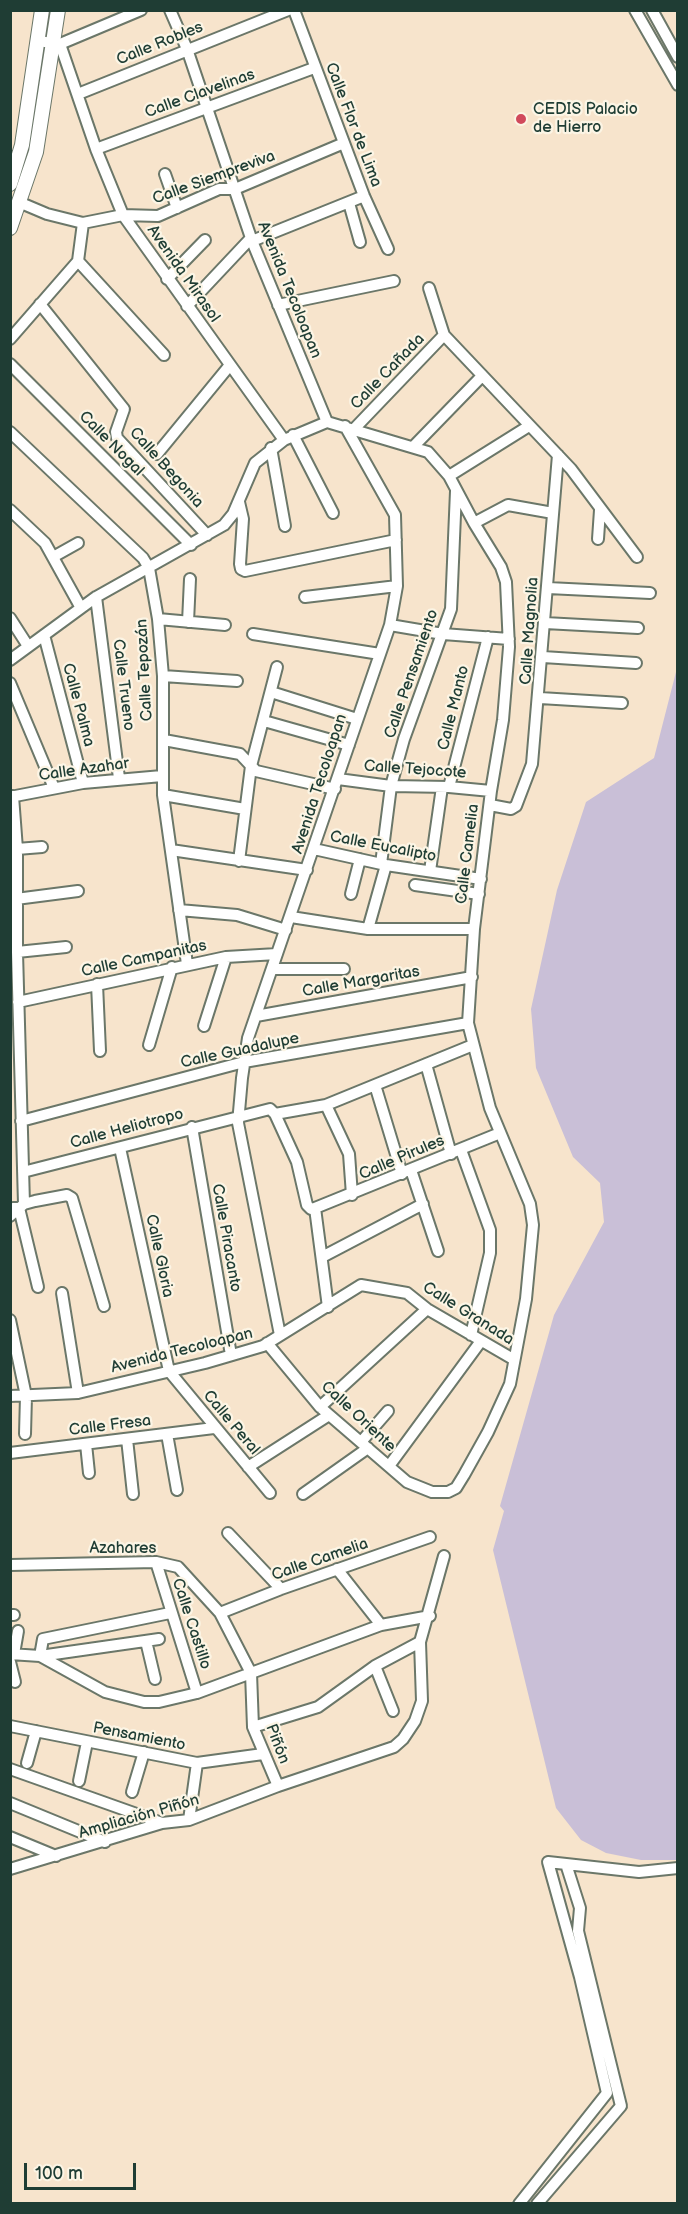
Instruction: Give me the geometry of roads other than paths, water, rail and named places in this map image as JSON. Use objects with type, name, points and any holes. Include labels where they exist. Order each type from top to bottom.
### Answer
[{"type":"main road","points":[[10,184],[42,10]]},
{"type":"main road","points":[[10,228],[21,203],[36,152],[57,43],[58,10]]},
{"type":"street","points":[[38,41],[57,43],[141,10]]},
{"type":"street","name":"Avenida Tecoloapan","points":[[170,10],[187,49],[252,239],[327,422]]},
{"type":"street","name":"Calle Robles","points":[[78,94],[288,10]]},
{"type":"street","name":"Calle Flor de Lima","points":[[294,10],[364,196],[388,249]]},
{"type":"street","points":[[635,10],[678,85]]},
{"type":"street","points":[[652,10],[678,57]]},
{"type":"street","points":[[645,28],[678,36]]},
{"type":"street","name":"Avenida Mirasol","points":[[57,43],[123,215],[230,365],[289,438],[333,513]]},
{"type":"street","name":"Calle Clavelinas","points":[[96,149],[314,68]]},
{"type":"street","name":"Calle Siempreviva","points":[[21,203],[83,223],[123,215],[158,216],[219,189],[235,189],[344,143]]},
{"type":"street","points":[[165,174],[177,208]]},
{"type":"street","points":[[187,306],[252,239],[364,196]]},
{"type":"street","points":[[349,203],[360,242]]},
{"type":"street","points":[[10,339],[78,261],[83,223]]},
{"type":"street","points":[[167,279],[205,240]]},
{"type":"street","points":[[78,261],[164,355]]},
{"type":"street","points":[[278,305],[394,281]]},
{"type":"street","points":[[429,288],[444,335],[481,377],[572,469],[600,510],[637,557]]},
{"type":"street","name":"Calle Begonia","points":[[40,304],[124,409],[116,432],[117,438],[207,535]]},
{"type":"street","name":"Calle Cañada","points":[[350,427],[444,335]]},
{"type":"street","name":"Calle Nogal","points":[[10,364],[191,545]]},
{"type":"street","points":[[157,454],[230,365]]},
{"type":"street","points":[[413,447],[481,377]]},
{"type":"street","points":[[10,660],[96,597],[224,525],[239,502],[255,463],[272,448],[327,422],[350,427]]},
{"type":"street","points":[[449,476],[529,426]]},
{"type":"street","name":"Avenida Tecoloapan","points":[[10,1396],[78,1393],[231,1355],[267,1343],[280,1335],[239,1115],[244,1062],[256,1016],[390,625],[397,586],[395,516],[350,427]]},
{"type":"street","name":"Calle Camelia","points":[[350,427],[428,452],[449,476],[501,567],[507,582],[508,639],[502,720],[474,929],[468,1023],[500,1133],[530,1204],[533,1225],[526,1299],[506,1397],[456,1488],[448,1492],[432,1492],[407,1482]]},
{"type":"street","points":[[10,432],[143,558],[149,568]]},
{"type":"street","points":[[272,448],[285,526]]},
{"type":"street","name":"Calle Magnolia","points":[[490,805],[511,809],[516,806],[532,764],[540,698],[558,455]]},
{"type":"street","name":"Calle Pensamiento","points":[[368,928],[383,865],[391,786],[404,739],[444,634],[451,609],[456,491]]},
{"type":"street","points":[[239,502],[243,519],[240,564],[241,569],[245,571],[396,540]]},
{"type":"street","points":[[474,523],[508,505],[553,513]]},
{"type":"street","points":[[10,510],[35,531],[53,557],[81,608]]},
{"type":"street","points":[[598,539],[600,510]]},
{"type":"street","points":[[53,557],[78,543]]},
{"type":"street","name":"Calle Tepozán","points":[[149,568],[158,619],[163,676],[163,795],[187,964]]},
{"type":"street","points":[[188,622],[189,579]]},
{"type":"street","points":[[305,597],[397,586]]},
{"type":"street","points":[[548,588],[650,593]]},
{"type":"street","name":"Calle Trueno","points":[[96,597],[119,778]]},
{"type":"street","points":[[10,618],[28,646]]},
{"type":"street","points":[[158,619],[225,625]]},
{"type":"street","points":[[545,623],[638,628]]},
{"type":"street","points":[[390,625],[444,634],[508,639]]},
{"type":"street","points":[[253,634],[380,654]]},
{"type":"street","name":"Calle Palma","points":[[44,635],[83,783]]},
{"type":"street","name":"Calle Manto","points":[[430,872],[446,787],[488,638]]},
{"type":"street","points":[[543,657],[636,663]]},
{"type":"street","points":[[239,861],[251,766],[277,667]]},
{"type":"street","points":[[163,676],[237,681]]},
{"type":"street","points":[[10,683],[54,788]]},
{"type":"street","points":[[271,692],[357,719]]},
{"type":"street","points":[[540,698],[622,703]]},
{"type":"street","points":[[264,721],[349,745]]},
{"type":"street","name":"Calle Tejocote","points":[[164,740],[240,754],[256,771],[336,784],[446,787],[491,791]]},
{"type":"street","name":"Calle Azahar","points":[[12,796],[119,778],[162,776]]},
{"type":"street","points":[[163,795],[245,809]]},
{"type":"street","points":[[12,796],[17,849],[15,948],[18,1002],[15,1095],[21,1121],[16,1145],[23,1172],[16,1209],[38,1287]]},
{"type":"street","points":[[17,849],[42,847]]},
{"type":"street","name":"Calle Eucalipto","points":[[314,849],[383,865],[481,879]]},
{"type":"street","points":[[171,850],[307,870]]},
{"type":"street","points":[[351,894],[360,859]]},
{"type":"street","points":[[415,885],[479,894]]},
{"type":"street","points":[[16,899],[78,891]]},
{"type":"street","points":[[179,910],[237,915],[286,930]]},
{"type":"street","points":[[291,917],[368,928],[474,929]]},
{"type":"street","points":[[15,948],[66,947]]},
{"type":"street","name":"Calle Campanitas","points":[[18,1002],[187,964],[226,957],[278,954]]},
{"type":"street","points":[[204,1026],[226,957]]},
{"type":"street","points":[[149,1045],[172,967]]},
{"type":"street","points":[[272,969],[344,969]]},
{"type":"street","name":"Calle Margaritas","points":[[256,1016],[472,976]]},
{"type":"street","points":[[97,984],[100,1051]]},
{"type":"street","name":"Calle Guadalupe","points":[[21,1121],[244,1062],[468,1023]]},
{"type":"street","points":[[328,1307],[315,1208],[311,1209],[307,1204],[297,1162],[275,1114],[326,1105],[473,1045]]},
{"type":"street","points":[[426,1064],[456,1152],[490,1230],[490,1253],[471,1335]]},
{"type":"street","points":[[375,1085],[407,1172],[423,1204],[438,1251]]},
{"type":"street","points":[[326,1105],[349,1154],[352,1196]]},
{"type":"street","name":"Calle Heliotropo","points":[[23,1172],[239,1115],[270,1109],[275,1114]]},
{"type":"street","name":"Calle Piracanto","points":[[192,1126],[231,1355]]},
{"type":"street","name":"Calle Pirules","points":[[315,1208],[352,1196],[500,1133]]},
{"type":"street","name":"Calle Gloria","points":[[120,1148],[169,1371]]},
{"type":"street","points":[[16,1209],[67,1195],[72,1198],[104,1306]]},
{"type":"street","points":[[322,1257],[423,1204]]},
{"type":"street","name":"Calle Granada","points":[[280,1335],[361,1285],[407,1293],[427,1309],[513,1359]]},
{"type":"street","points":[[62,1293],[78,1393]]},
{"type":"street","points":[[248,1467],[325,1411],[427,1309]]},
{"type":"street","points":[[10,1320],[26,1396],[25,1434]]},
{"type":"street","points":[[389,1466],[481,1341]]},
{"type":"street","name":"Calle Oriente","points":[[267,1343],[325,1411],[407,1482]]},
{"type":"street","name":"Calle Peral","points":[[169,1371],[270,1493]]},
{"type":"street","points":[[303,1494],[364,1445],[388,1411]]},
{"type":"street","name":"Calle Fresa","points":[[10,1453],[214,1428]]},
{"type":"street","points":[[167,1434],[177,1490]]},
{"type":"street","points":[[127,1439],[133,1494]]},
{"type":"street","points":[[86,1444],[89,1473]]},
{"type":"street","points":[[228,1533],[281,1589]]},
{"type":"street","name":"Calle Camelia","points":[[220,1613],[281,1589],[430,1538]]},
{"type":"street","points":[[253,1728],[318,1707],[375,1666],[420,1642],[430,1616],[444,1556]]},
{"type":"street","name":"Azahares","points":[[10,1565],[156,1563],[178,1567],[220,1613],[251,1672]]},
{"type":"street","name":"Calle Castillo","points":[[156,1563],[197,1694]]},
{"type":"street","points":[[337,1569],[381,1625]]},
{"type":"street","points":[[39,1656],[43,1639],[170,1613]]},
{"type":"street","points":[[39,1656],[105,1692],[124,1698],[159,1702],[197,1694],[381,1625],[430,1616]]},
{"type":"street","points":[[15,1682],[12,1657],[18,1631]]},
{"type":"street","points":[[12,1657],[39,1656],[159,1639]]},
{"type":"street","points":[[146,1641],[155,1679]]},
{"type":"street","name":"Ampliación Piñón","points":[[10,1869],[162,1823],[189,1820],[276,1787],[394,1747],[403,1739],[415,1721],[422,1701],[420,1642]]},
{"type":"street","points":[[375,1666],[393,1711]]},
{"type":"street","name":"Piñón","points":[[251,1672],[253,1728],[276,1787]]},
{"type":"street","name":"Pensamiento","points":[[10,1726],[197,1763],[262,1754]]},
{"type":"street","points":[[27,1763],[36,1731]]},
{"type":"street","points":[[79,1780],[87,1742]]},
{"type":"street","points":[[132,1791],[144,1752]]},
{"type":"street","points":[[189,1820],[197,1763]]},
{"type":"street","points":[[10,1768],[162,1823]]},
{"type":"street","points":[[10,1803],[105,1842]]},
{"type":"street","points":[[10,1837],[56,1856]]},
{"type":"street","points":[[537,2204],[621,2106],[584,1976],[548,1862],[639,1872],[678,1868]]},
{"type":"street","points":[[519,2204],[607,2093],[584,1976],[578,1930],[580,1908],[566,1864]]},
{"type":"place","name":"CEDIS Palacio de Hierro","points":[[521,119]]}]
